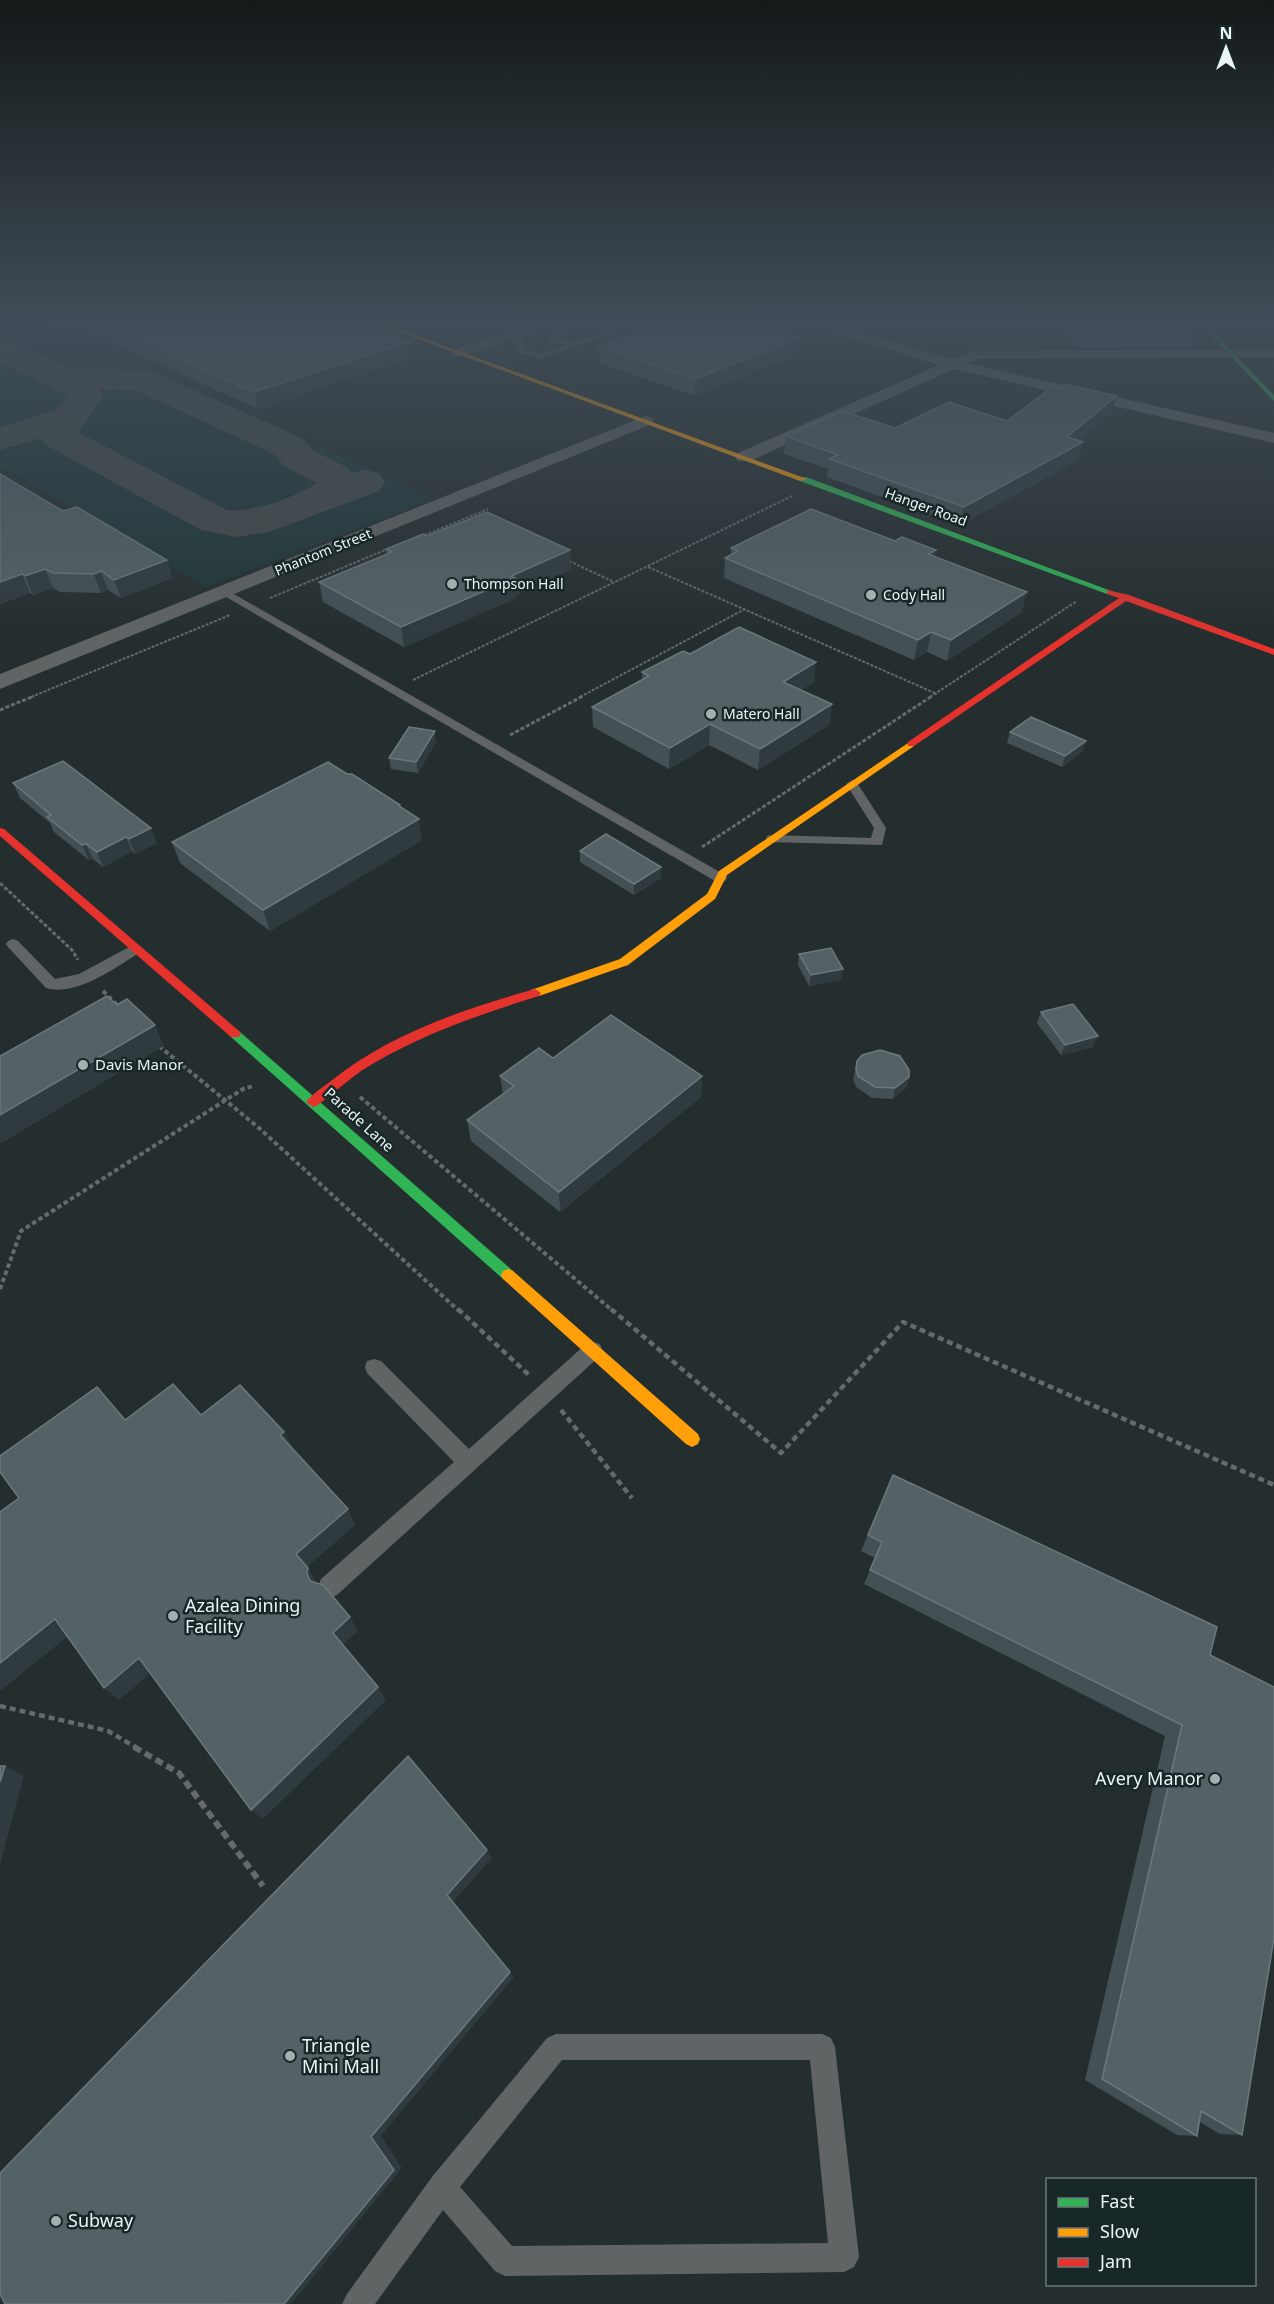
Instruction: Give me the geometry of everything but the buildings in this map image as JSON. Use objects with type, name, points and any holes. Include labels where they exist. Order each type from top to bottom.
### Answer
[{"type":"street","name":"Phantom Street","points":[[0,682],[637,426]]},
{"type":"street","name":"Hanger Road","points":[[656,426],[1274,652]]},
{"type":"street","points":[[744,457],[814,426]]},
{"type":"street","points":[[1220,426],[1274,438]]},
{"type":"street","points":[[1270,455],[1266,446],[1274,438]]},
{"type":"street","points":[[313,1102],[395,1046],[465,1015],[586,977],[624,962],[711,897],[723,873],[1126,597]]},
{"type":"street","name":"Parade Lane","points":[[0,831],[284,1076],[692,1438]]},
{"type":"lane","points":[[225,592],[720,878]]},
{"type":"lane","points":[[772,839],[878,842],[880,828],[852,784]]},
{"type":"lane","points":[[13,944],[51,984],[64,984],[87,975],[136,949]]},
{"type":"lane","points":[[329,1587],[593,1350]]},
{"type":"lane","points":[[374,1367],[468,1462]]},
{"type":"lane","points":[[357,2304],[442,2187],[556,2047],[822,2047],[844,2257],[505,2261],[442,2187]]},
{"type":"path","points":[[393,689],[817,484]]},
{"type":"path","points":[[442,504],[480,521]]},
{"type":"path","points":[[416,538],[490,507]]},
{"type":"path","points":[[0,710],[394,547]]},
{"type":"path","points":[[563,559],[615,582]]},
{"type":"path","points":[[647,567],[937,694]]},
{"type":"path","points":[[685,858],[1078,600]]},
{"type":"path","points":[[491,746],[745,609]]},
{"type":"path","points":[[0,883],[72,950],[87,975],[127,1015]]},
{"type":"path","points":[[152,1038],[176,1062],[226,1100],[546,1391],[632,1498]]},
{"type":"path","points":[[0,1289],[21,1231],[243,1089],[284,1076]]},
{"type":"path","points":[[341,1081],[781,1452],[903,1322],[1274,1485]]},
{"type":"path","points":[[0,1706],[108,1731],[178,1773],[263,1886]]},
{"type":"shaded area","points":[[0,426],[274,426],[434,499],[206,587],[0,466]]},
{"type":"taxiway","points":[[0,439],[44,426]]},
{"type":"taxiway","points":[[64,426],[58,433],[59,437],[216,521],[237,524],[254,523],[322,498]]},
{"type":"taxiway","points":[[243,426],[288,446],[298,458],[334,476],[338,482],[333,491],[322,498]]},
{"type":"taxiway","points":[[322,498],[365,482]]},
{"type":"traffic: fast","points":[[803,479],[1110,592]]},
{"type":"traffic: fast","points":[[235,1034],[508,1275]]},
{"type":"traffic: slow","points":[[657,426],[803,479]]},
{"type":"traffic: slow","points":[[535,993],[624,962],[711,896],[723,873],[911,744]]},
{"type":"traffic: slow","points":[[508,1275],[692,1439]]},
{"type":"traffic: jam","points":[[1110,592],[1274,652]]},
{"type":"traffic: jam","points":[[911,744],[1126,597]]},
{"type":"traffic: jam","points":[[0,831],[235,1034]]},
{"type":"traffic: jam","points":[[313,1102],[357,1068],[399,1044],[466,1016],[535,993]]},
{"type":"place","name":"Thompson Hall","points":[[452,584]]},
{"type":"place","name":"Cody Hall","points":[[871,595]]},
{"type":"place","name":"Matero Hall","points":[[711,714]]},
{"type":"place","name":"Davis Manor","points":[[83,1065]]},
{"type":"place","name":"Azalea Dining Facility","points":[[173,1616]]},
{"type":"place","name":"Avery Manor","points":[[1215,1779]]},
{"type":"place","name":"Triangle Mini Mall","points":[[290,2056]]},
{"type":"place","name":"Subway","points":[[56,2221]]}]
